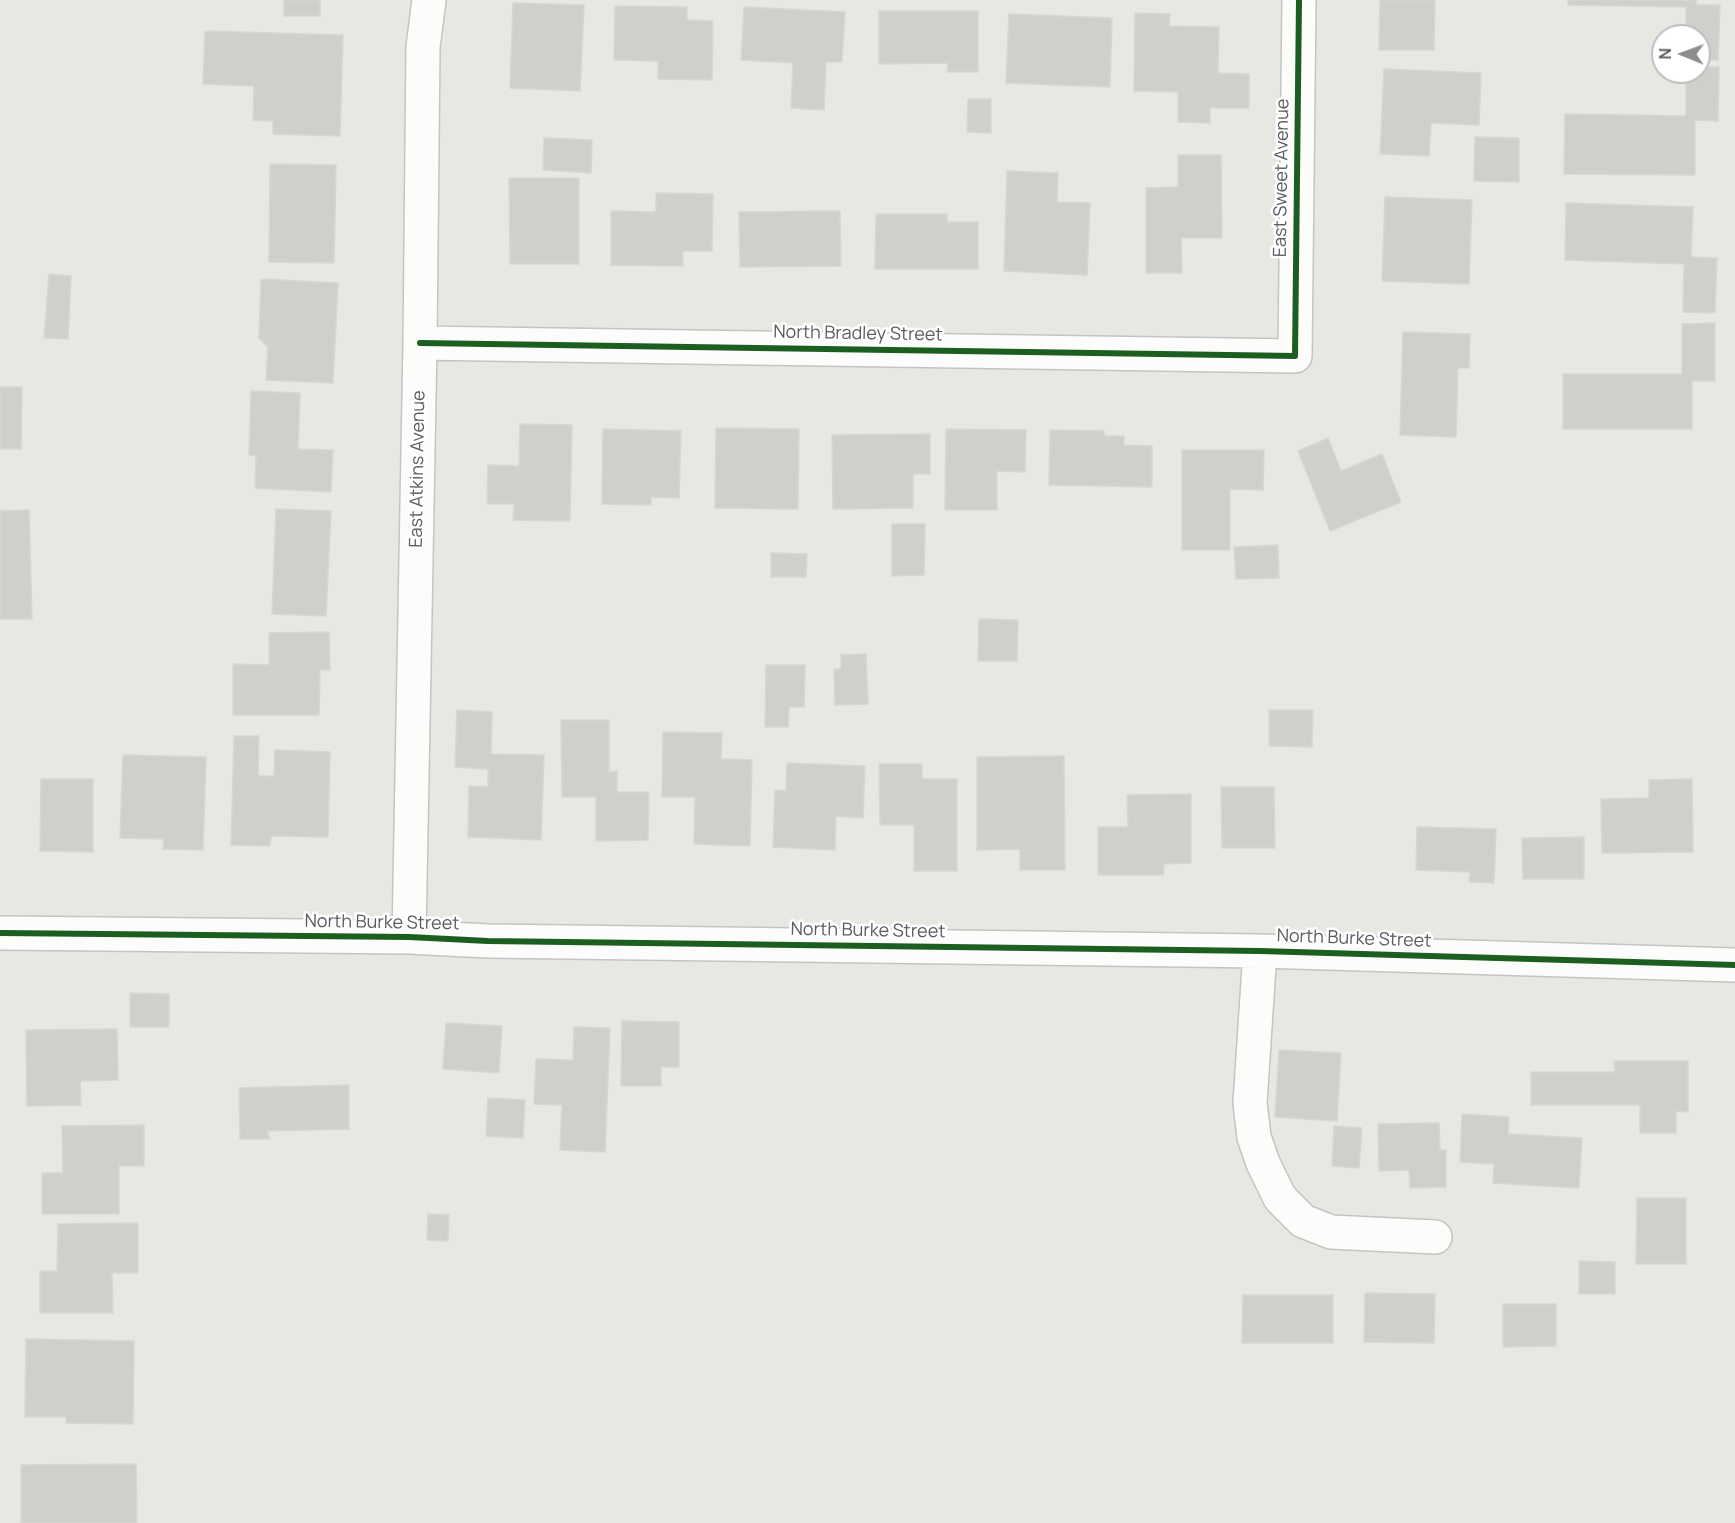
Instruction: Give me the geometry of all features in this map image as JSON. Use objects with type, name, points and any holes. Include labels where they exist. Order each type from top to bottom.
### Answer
[{"type":"street","name":"East Atkins Avenue","points":[[409,937],[423,47],[429,0]]},
{"type":"street","name":"East Sweet Avenue","points":[[1295,356],[1299,0]]},
{"type":"street","name":"North Bradley Street","points":[[420,343],[1295,356]]},
{"type":"street","name":"North Burke Street","points":[[0,933],[409,937],[488,941],[1260,951],[1735,965]]},
{"type":"street","points":[[1260,951],[1250,1103],[1254,1137],[1263,1163],[1280,1198],[1303,1221],[1331,1232],[1435,1237]]},
{"type":"building","points":[[284,0],[320,0],[320,16],[284,16]]},
{"type":"building","points":[[1380,0],[1435,0],[1434,50],[1379,50]]},
{"type":"building","points":[[1568,0],[1696,0],[1696,5],[1720,5],[1718,60],[1711,60],[1711,24],[1686,24],[1686,7],[1568,5]]},
{"type":"building","points":[[513,3],[584,5],[580,91],[510,88]]},
{"type":"building","points":[[615,6],[687,7],[687,20],[713,21],[712,80],[658,79],[658,61],[614,60]]},
{"type":"building","points":[[744,7],[845,12],[842,62],[826,62],[824,110],[791,108],[793,63],[741,60]]},
{"type":"building","points":[[879,11],[978,11],[978,72],[947,72],[948,63],[879,64]]},
{"type":"building","points":[[1135,13],[1170,14],[1169,26],[1219,27],[1218,73],[1249,74],[1249,108],[1210,108],[1210,123],[1178,122],[1178,92],[1134,91]]},
{"type":"building","points":[[1009,14],[1112,18],[1110,87],[1006,83]]},
{"type":"building","points":[[205,31],[343,35],[340,136],[273,134],[273,121],[253,120],[254,86],[203,84]]},
{"type":"building","points":[[1711,67],[1719,67],[1718,121],[1695,120],[1695,175],[1564,174],[1565,114],[1686,116],[1686,84],[1711,84]]},
{"type":"building","points":[[1384,69],[1481,73],[1479,125],[1431,123],[1429,156],[1380,154]]},
{"type":"building","points":[[968,99],[991,99],[991,133],[967,132]]},
{"type":"building","points":[[1475,137],[1519,138],[1519,182],[1474,181]]},
{"type":"building","points":[[544,138],[592,140],[591,173],[543,170]]},
{"type":"building","points":[[1178,155],[1221,155],[1222,238],[1181,238],[1182,273],[1146,273],[1146,188],[1178,187]]},
{"type":"building","points":[[270,164],[336,165],[334,263],[269,262]]},
{"type":"building","points":[[1007,171],[1058,173],[1057,202],[1090,203],[1087,275],[1004,271]]},
{"type":"building","points":[[509,178],[579,178],[579,264],[510,264]]},
{"type":"building","points":[[656,193],[713,194],[712,251],[683,251],[683,266],[611,265],[611,211],[656,212]]},
{"type":"building","points":[[1385,197],[1472,200],[1469,284],[1382,281]]},
{"type":"building","points":[[1566,203],[1693,207],[1691,257],[1717,258],[1715,313],[1683,312],[1684,264],[1565,260]]},
{"type":"building","points":[[840,211],[841,266],[740,267],[739,212]]},
{"type":"building","points":[[876,214],[947,214],[947,222],[978,222],[978,269],[875,269]]},
{"type":"building","points":[[49,274],[71,276],[68,339],[44,338]]},
{"type":"building","points":[[261,279],[338,283],[333,383],[266,380],[268,347],[259,338]]},
{"type":"building","points":[[1715,323],[1715,381],[1692,381],[1692,429],[1563,429],[1563,374],[1682,374],[1682,324]]},
{"type":"building","points":[[1403,332],[1470,334],[1469,368],[1458,368],[1456,437],[1400,435]]},
{"type":"building","points":[[0,387],[22,387],[21,449],[0,449]]},
{"type":"building","points":[[251,391],[300,393],[298,449],[333,450],[331,492],[255,488],[256,456],[249,455]]},
{"type":"building","points":[[520,424],[572,425],[570,521],[513,520],[514,504],[487,504],[488,465],[519,466]]},
{"type":"building","points":[[716,428],[799,429],[798,509],[715,508]]},
{"type":"building","points":[[603,429],[681,431],[679,498],[651,497],[651,505],[602,504]]},
{"type":"building","points":[[946,429],[1026,430],[1025,472],[997,471],[997,510],[945,510]]},
{"type":"building","points":[[1050,430],[1104,431],[1104,436],[1124,436],[1124,445],[1152,446],[1152,487],[1049,485]]},
{"type":"building","points":[[930,434],[930,474],[913,474],[913,508],[833,509],[832,435]]},
{"type":"building","points":[[1328,438],[1341,471],[1382,454],[1401,502],[1330,531],[1298,451]]},
{"type":"building","points":[[1182,450],[1264,450],[1263,490],[1230,489],[1230,550],[1182,550]]},
{"type":"building","points":[[276,509],[331,511],[326,616],[272,614]]},
{"type":"building","points":[[29,510],[32,619],[0,619],[0,511]]},
{"type":"building","points":[[892,524],[925,524],[924,575],[892,576]]},
{"type":"building","points":[[1278,545],[1279,578],[1236,579],[1234,547]]},
{"type":"building","points":[[771,553],[807,554],[806,577],[771,577]]},
{"type":"building","points":[[979,619],[1018,620],[1017,661],[978,661]]},
{"type":"building","points":[[329,632],[330,670],[320,670],[319,715],[233,715],[233,664],[269,665],[269,633]]},
{"type":"building","points":[[866,654],[868,704],[835,705],[834,669],[841,669],[841,655]]},
{"type":"building","points":[[766,665],[805,665],[804,707],[789,707],[788,727],[765,727]]},
{"type":"building","points":[[457,710],[492,712],[491,754],[544,755],[541,840],[468,837],[469,786],[488,787],[488,769],[455,767]]},
{"type":"building","points":[[1269,710],[1313,710],[1312,747],[1269,746]]},
{"type":"building","points":[[561,720],[609,720],[609,772],[617,771],[617,792],[649,792],[648,840],[596,841],[596,797],[562,797]]},
{"type":"building","points":[[663,732],[722,733],[721,759],[752,760],[750,846],[694,844],[695,797],[662,797]]},
{"type":"building","points":[[234,736],[259,736],[258,776],[274,776],[275,750],[330,752],[328,837],[271,836],[270,846],[231,845]]},
{"type":"building","points":[[123,755],[206,757],[203,850],[163,849],[164,839],[120,838]]},
{"type":"building","points":[[1064,756],[1065,870],[1020,870],[1020,849],[977,850],[977,757]]},
{"type":"building","points":[[787,763],[865,766],[863,818],[836,816],[835,850],[773,847],[775,790],[786,791]]},
{"type":"building","points":[[879,764],[922,764],[922,779],[957,779],[957,871],[914,871],[914,825],[880,825]]},
{"type":"building","points":[[41,779],[93,779],[93,852],[40,851]]},
{"type":"building","points":[[1692,779],[1693,852],[1602,853],[1601,799],[1649,798],[1649,780]]},
{"type":"building","points":[[1221,787],[1274,787],[1275,848],[1222,848]]},
{"type":"building","points":[[1191,794],[1191,863],[1164,864],[1163,875],[1098,875],[1098,827],[1128,827],[1127,795]]},
{"type":"building","points":[[1417,827],[1496,829],[1494,883],[1469,882],[1470,872],[1416,870]]},
{"type":"building","points":[[1584,837],[1584,879],[1523,879],[1522,838]]},
{"type":"building","points":[[130,993],[169,994],[169,1027],[130,1027]]},
{"type":"building","points":[[622,1021],[679,1022],[679,1067],[661,1067],[661,1086],[621,1086]]},
{"type":"building","points":[[446,1023],[502,1026],[499,1073],[443,1069]]},
{"type":"building","points":[[574,1027],[610,1028],[605,1152],[560,1150],[562,1105],[534,1104],[536,1059],[573,1060]]},
{"type":"building","points":[[117,1029],[118,1080],[80,1081],[81,1105],[27,1106],[26,1030]]},
{"type":"building","points":[[1279,1050],[1341,1053],[1337,1121],[1275,1117]]},
{"type":"building","points":[[1614,1061],[1688,1061],[1688,1112],[1676,1111],[1676,1133],[1640,1133],[1640,1105],[1531,1105],[1531,1072],[1615,1072]]},
{"type":"building","points":[[349,1085],[349,1129],[267,1131],[270,1139],[240,1139],[239,1088]]},
{"type":"building","points":[[488,1098],[525,1100],[523,1138],[486,1136]]},
{"type":"building","points":[[1462,1114],[1509,1117],[1508,1134],[1582,1138],[1579,1188],[1493,1183],[1494,1164],[1460,1162]]},
{"type":"building","points":[[1439,1123],[1440,1150],[1446,1150],[1446,1187],[1410,1188],[1409,1170],[1379,1171],[1378,1124]]},
{"type":"building","points":[[144,1125],[144,1166],[119,1166],[119,1214],[42,1214],[42,1173],[63,1173],[62,1126]]},
{"type":"building","points":[[1334,1126],[1362,1128],[1359,1168],[1332,1166]]},
{"type":"building","points":[[1637,1198],[1686,1198],[1686,1264],[1636,1264]]},
{"type":"building","points":[[428,1214],[449,1215],[448,1241],[427,1240]]},
{"type":"building","points":[[138,1223],[138,1273],[112,1273],[113,1313],[40,1313],[40,1271],[57,1271],[58,1224]]},
{"type":"building","points":[[1579,1261],[1615,1262],[1615,1294],[1579,1294]]},
{"type":"building","points":[[1365,1293],[1435,1294],[1434,1343],[1364,1342]]},
{"type":"building","points":[[1243,1295],[1333,1295],[1333,1343],[1242,1343]]},
{"type":"building","points":[[1503,1304],[1556,1304],[1556,1346],[1503,1347]]},
{"type":"building","points":[[26,1339],[134,1341],[133,1424],[66,1423],[66,1417],[25,1417]]},
{"type":"building","points":[[136,1464],[137,1523],[21,1523],[21,1465]]},
{"type":"cycle path","points":[[420,343],[1295,356],[1299,0]]},
{"type":"cycle path","points":[[0,933],[409,937],[488,941],[1260,951],[1735,965]]}]
